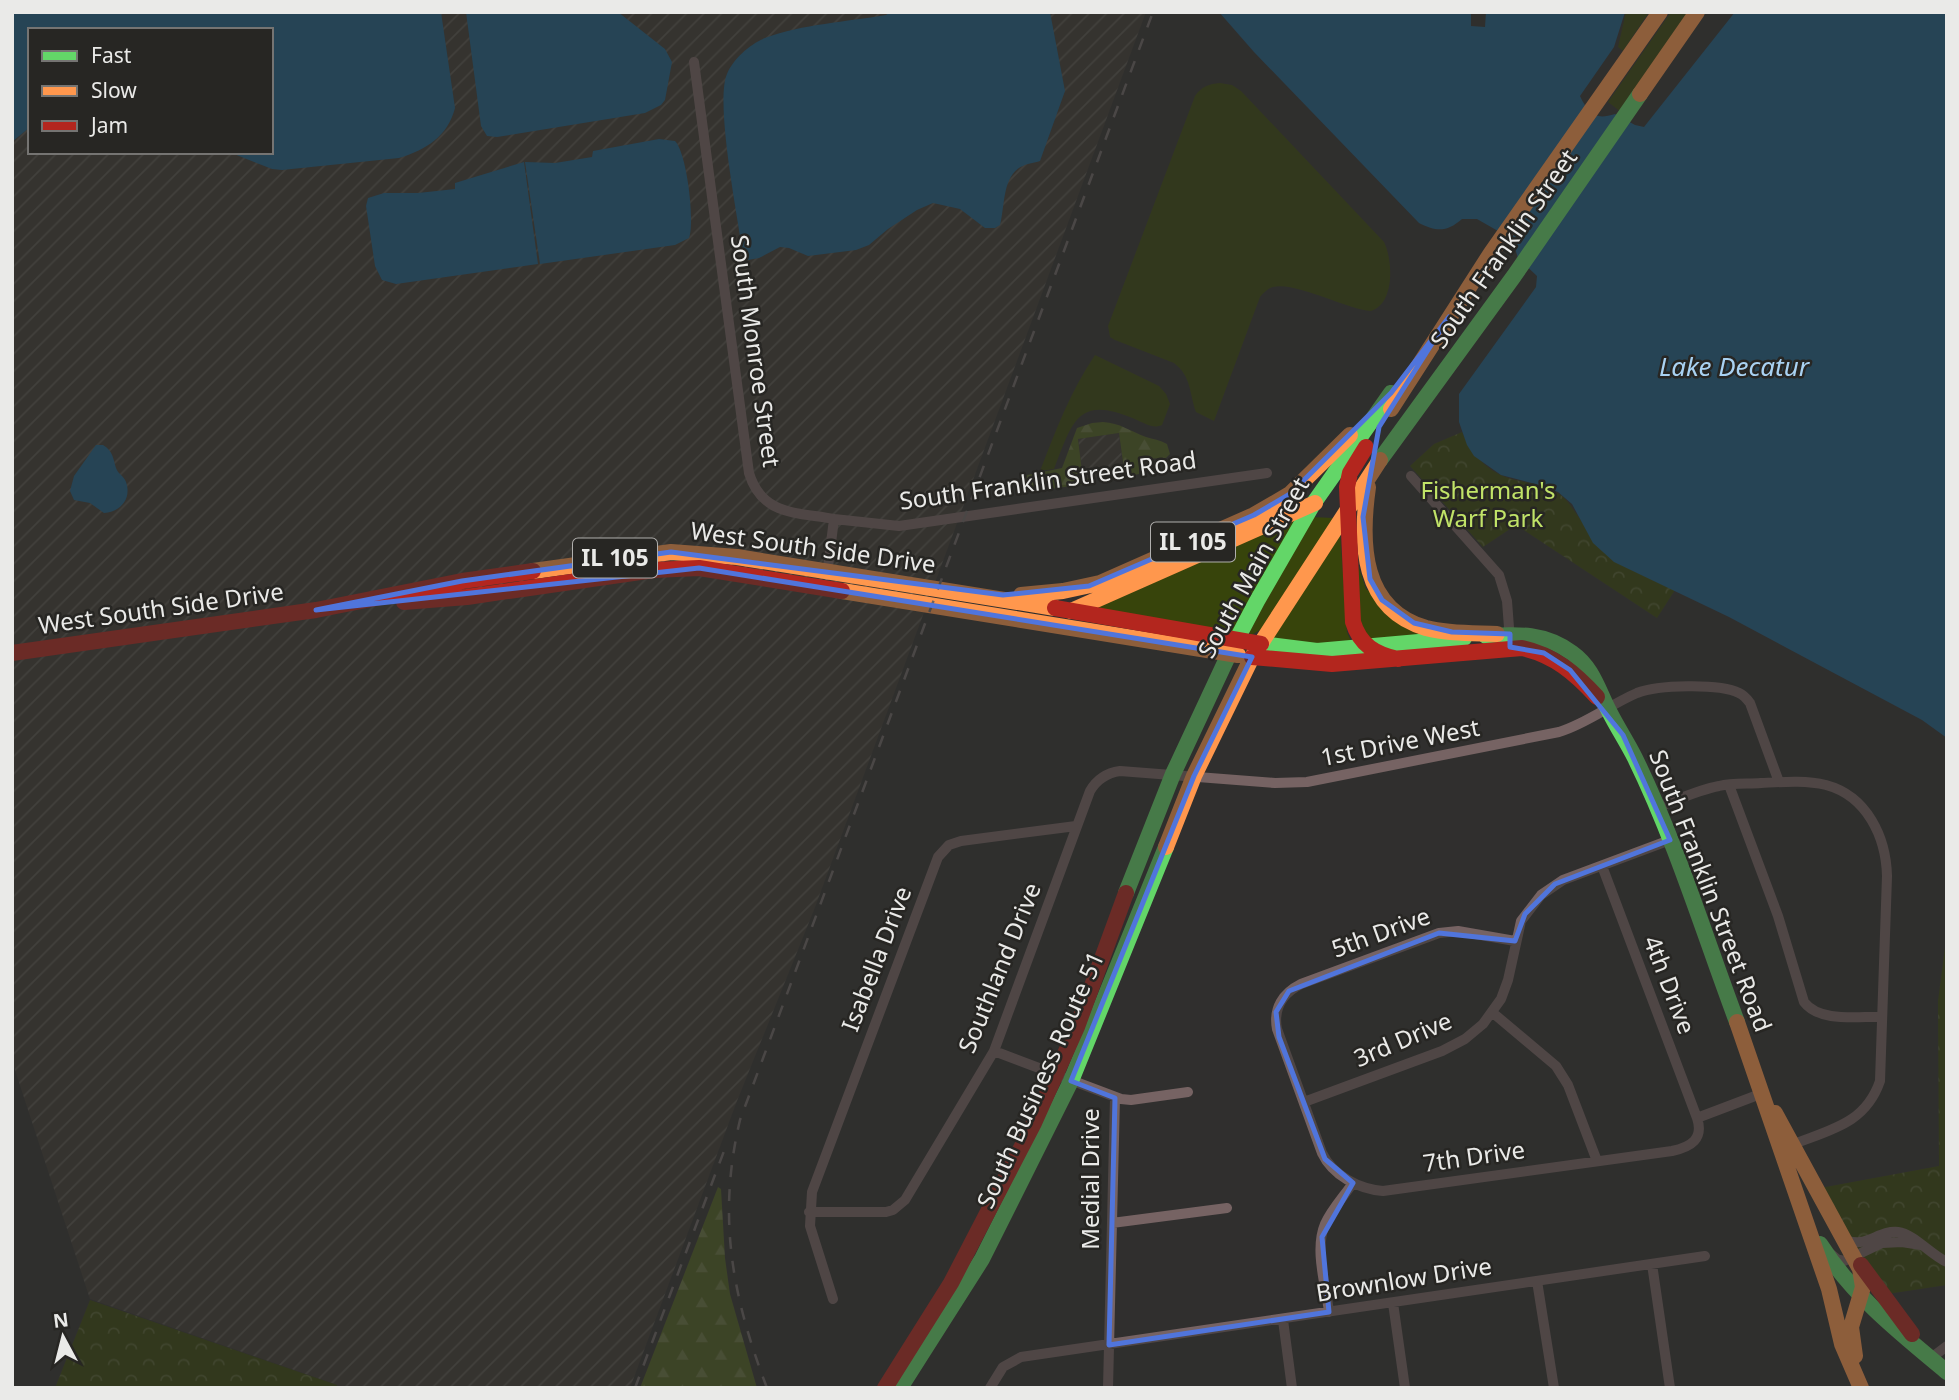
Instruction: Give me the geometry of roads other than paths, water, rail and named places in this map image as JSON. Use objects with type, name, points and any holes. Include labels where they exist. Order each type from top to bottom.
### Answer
[{"type":"main road","name":"IL 105","points":[[952,591],[1018,595],[1089,586],[1254,516],[1290,494],[1391,393],[1449,317],[1660,12]]},
{"type":"main road","name":"South Franklin Street","points":[[1348,511],[1370,474],[1514,276],[1697,12]]},
{"type":"main road","name":"IL 105","points":[[1681,37],[1704,12]]},
{"type":"main road","points":[[1398,659],[1381,655],[1367,647],[1358,636],[1353,622],[1347,487],[1350,473],[1449,317]]},
{"type":"main road","name":"South Main Street","points":[[1173,774],[1233,647],[1312,504],[1391,393]]},
{"type":"main road","name":"IL 105","points":[[1023,621],[1049,618],[1071,611],[1312,504],[1370,474]]},
{"type":"main road","points":[[1370,474],[1363,517],[1365,554],[1370,579],[1382,600],[1404,618],[1424,627],[1506,639]]},
{"type":"main road","name":"South Main Street","points":[[1194,776],[1257,651],[1348,511]]},
{"type":"main road","name":"West South Side Drive","points":[[316,610],[462,581],[671,552],[737,557],[828,570],[1071,611],[1233,647]]},
{"type":"main road","name":"West South Side Drive","points":[[12,653],[316,610],[467,597],[675,568],[713,569],[1023,621],[1257,651]]},
{"type":"main road","name":"South Franklin Street Road","points":[[1257,651],[1332,664],[1398,659],[1506,639]]},
{"type":"main road","name":"South Franklin Street Road","points":[[1257,651],[1317,651],[1506,639],[1563,663],[1608,709],[1636,758],[1658,807],[1763,1093],[1787,1146],[1844,1239],[1863,1281],[1853,1314],[1851,1341],[1862,1388]]},
{"type":"main road","name":"South Business Route 51","points":[[900,1388],[939,1331],[982,1259],[1063,1077],[1077,1027],[1121,905],[1173,774]]},
{"type":"main road","name":"South Business Route 51","points":[[885,1388],[951,1283],[1034,1123],[1102,1009],[1194,776]]},
{"type":"main road","name":"South Franklin Street Road","points":[[1787,1146],[1799,1205],[1829,1289],[1842,1344],[1862,1388]]},
{"type":"main road","points":[[1799,1205],[1826,1256],[1860,1297],[1947,1372]]},
{"type":"main road","points":[[1853,1257],[1931,1358]]},
{"type":"main road","points":[[1853,1314],[1863,1308],[1875,1311]]},
{"type":"street","name":"South Monroe Street","points":[[694,62],[752,484],[763,500],[780,509],[834,519]]},
{"type":"street","name":"South Franklin Street Road","points":[[834,519],[899,526],[1267,472]]},
{"type":"street","points":[[1411,477],[1499,575],[1505,590],[1506,639]]},
{"type":"street","points":[[825,588],[834,519]]},
{"type":"street","name":"1st Drive West","points":[[1194,776],[1275,783],[1318,780],[1552,734],[1579,725],[1641,692],[1666,687],[1724,689],[1740,693],[1750,704],[1779,782]]},
{"type":"street","name":"Southland Drive","points":[[809,1212],[886,1212],[900,1206],[911,1192],[994,1051],[1093,786],[1107,774],[1120,771],[1194,776]]},
{"type":"street","points":[[1658,807],[1711,788],[1807,782],[1835,788],[1862,808],[1879,831],[1885,851],[1887,876],[1881,1074],[1877,1089],[1870,1104],[1856,1118],[1787,1146]]},
{"type":"street","points":[[1730,785],[1777,916],[1804,1002],[1814,1011],[1826,1015],[1882,1017]]},
{"type":"street","name":"Isabella Drive","points":[[809,1212],[814,1183],[942,852],[961,841],[1076,826]]},
{"type":"street","name":"3rd Drive","points":[[1304,1102],[1454,1045],[1475,1031],[1493,1013],[1505,990],[1515,941],[1525,914],[1548,889],[1670,840]]},
{"type":"street","name":"4th Drive","points":[[1602,866],[1697,1118]]},
{"type":"street","name":"5th Drive","points":[[1276,1012],[1284,996],[1301,984],[1439,933],[1466,932],[1515,941]]},
{"type":"street","name":"7th Drive","points":[[1276,1012],[1276,1029],[1325,1159],[1333,1169],[1353,1183],[1370,1189],[1383,1191],[1672,1151],[1692,1145],[1700,1132],[1697,1118]]},
{"type":"street","points":[[1493,1013],[1551,1060],[1560,1072],[1568,1085],[1597,1161]]},
{"type":"street","name":"Medial Drive","points":[[994,1051],[1115,1098],[1108,1388]]},
{"type":"street","points":[[1115,1098],[1131,1100],[1188,1093]]},
{"type":"street","points":[[1697,1118],[1763,1093]]},
{"type":"street","points":[[1329,1312],[1321,1248],[1322,1233],[1328,1218],[1353,1183]]},
{"type":"street","points":[[1799,1205],[1833,1256],[1844,1261],[1882,1243],[1921,1245]]},
{"type":"street","points":[[1112,1223],[1227,1208]]},
{"type":"street","points":[[809,1212],[810,1226],[833,1299]]},
{"type":"street","points":[[1844,1239],[1860,1244],[1882,1234],[1907,1234],[1947,1262]]},
{"type":"street","name":"Brownlow Drive","points":[[989,1388],[1003,1367],[1016,1358],[1705,1256]]},
{"type":"street","points":[[1652,1264],[1670,1388]]},
{"type":"street","points":[[1537,1281],[1554,1388]]},
{"type":"street","points":[[1393,1303],[1405,1388]]},
{"type":"street","points":[[1283,1320],[1292,1388]]},
{"type":"street","points":[[1931,1358],[1947,1346]]},
{"type":"water","points":[[12,12],[441,12],[455,108],[441,134],[427,146],[399,158],[282,170],[272,169],[234,154],[273,154],[273,28],[28,28],[28,129],[12,142]]},
{"type":"water","points":[[466,12],[618,12],[665,49],[672,62],[665,100],[645,113],[497,137],[487,136],[481,126]]},
{"type":"water","points":[[890,12],[1050,12],[1065,91],[1040,161],[1023,166],[1011,176],[1000,225],[995,228],[985,228],[960,209],[933,203],[888,229],[869,245],[856,250],[808,256],[780,247],[759,258],[748,260],[742,249],[725,132],[724,88],[730,68],[743,53],[765,38],[794,29],[886,15]]},
{"type":"water","name":"Lake Decatur","points":[[1219,12],[1471,12],[1471,26],[1485,27],[1486,12],[1625,12],[1614,47],[1580,96],[1590,112],[1598,116],[1615,114],[1644,127],[1735,12],[1947,12],[1947,738],[1922,720],[1729,617],[1614,562],[1593,543],[1572,504],[1558,492],[1501,475],[1474,456],[1459,422],[1459,394],[1536,287],[1537,276],[1518,258],[1512,239],[1477,219],[1462,219],[1442,229],[1419,223],[1254,52]]},
{"type":"water","points":[[659,139],[675,141],[683,159],[690,203],[689,238],[675,245],[540,264],[525,162],[555,163],[592,157],[593,151]]},
{"type":"water","points":[[524,162],[538,264],[396,284],[382,280],[375,266],[366,206],[368,198],[384,193],[455,189],[455,183]]},
{"type":"water","points":[[96,445],[103,445],[111,452],[127,488],[123,504],[104,513],[90,503],[74,500],[70,491],[74,476]]},
{"type":"railway","points":[[767,1388],[745,1321],[732,1256],[730,1190],[740,1120],[1153,12]]},
{"type":"railway","points":[[635,1388],[727,1143]]},
{"type":"park label","name":"Fisherman's Warf Park","points":[[1488,505]]}]
